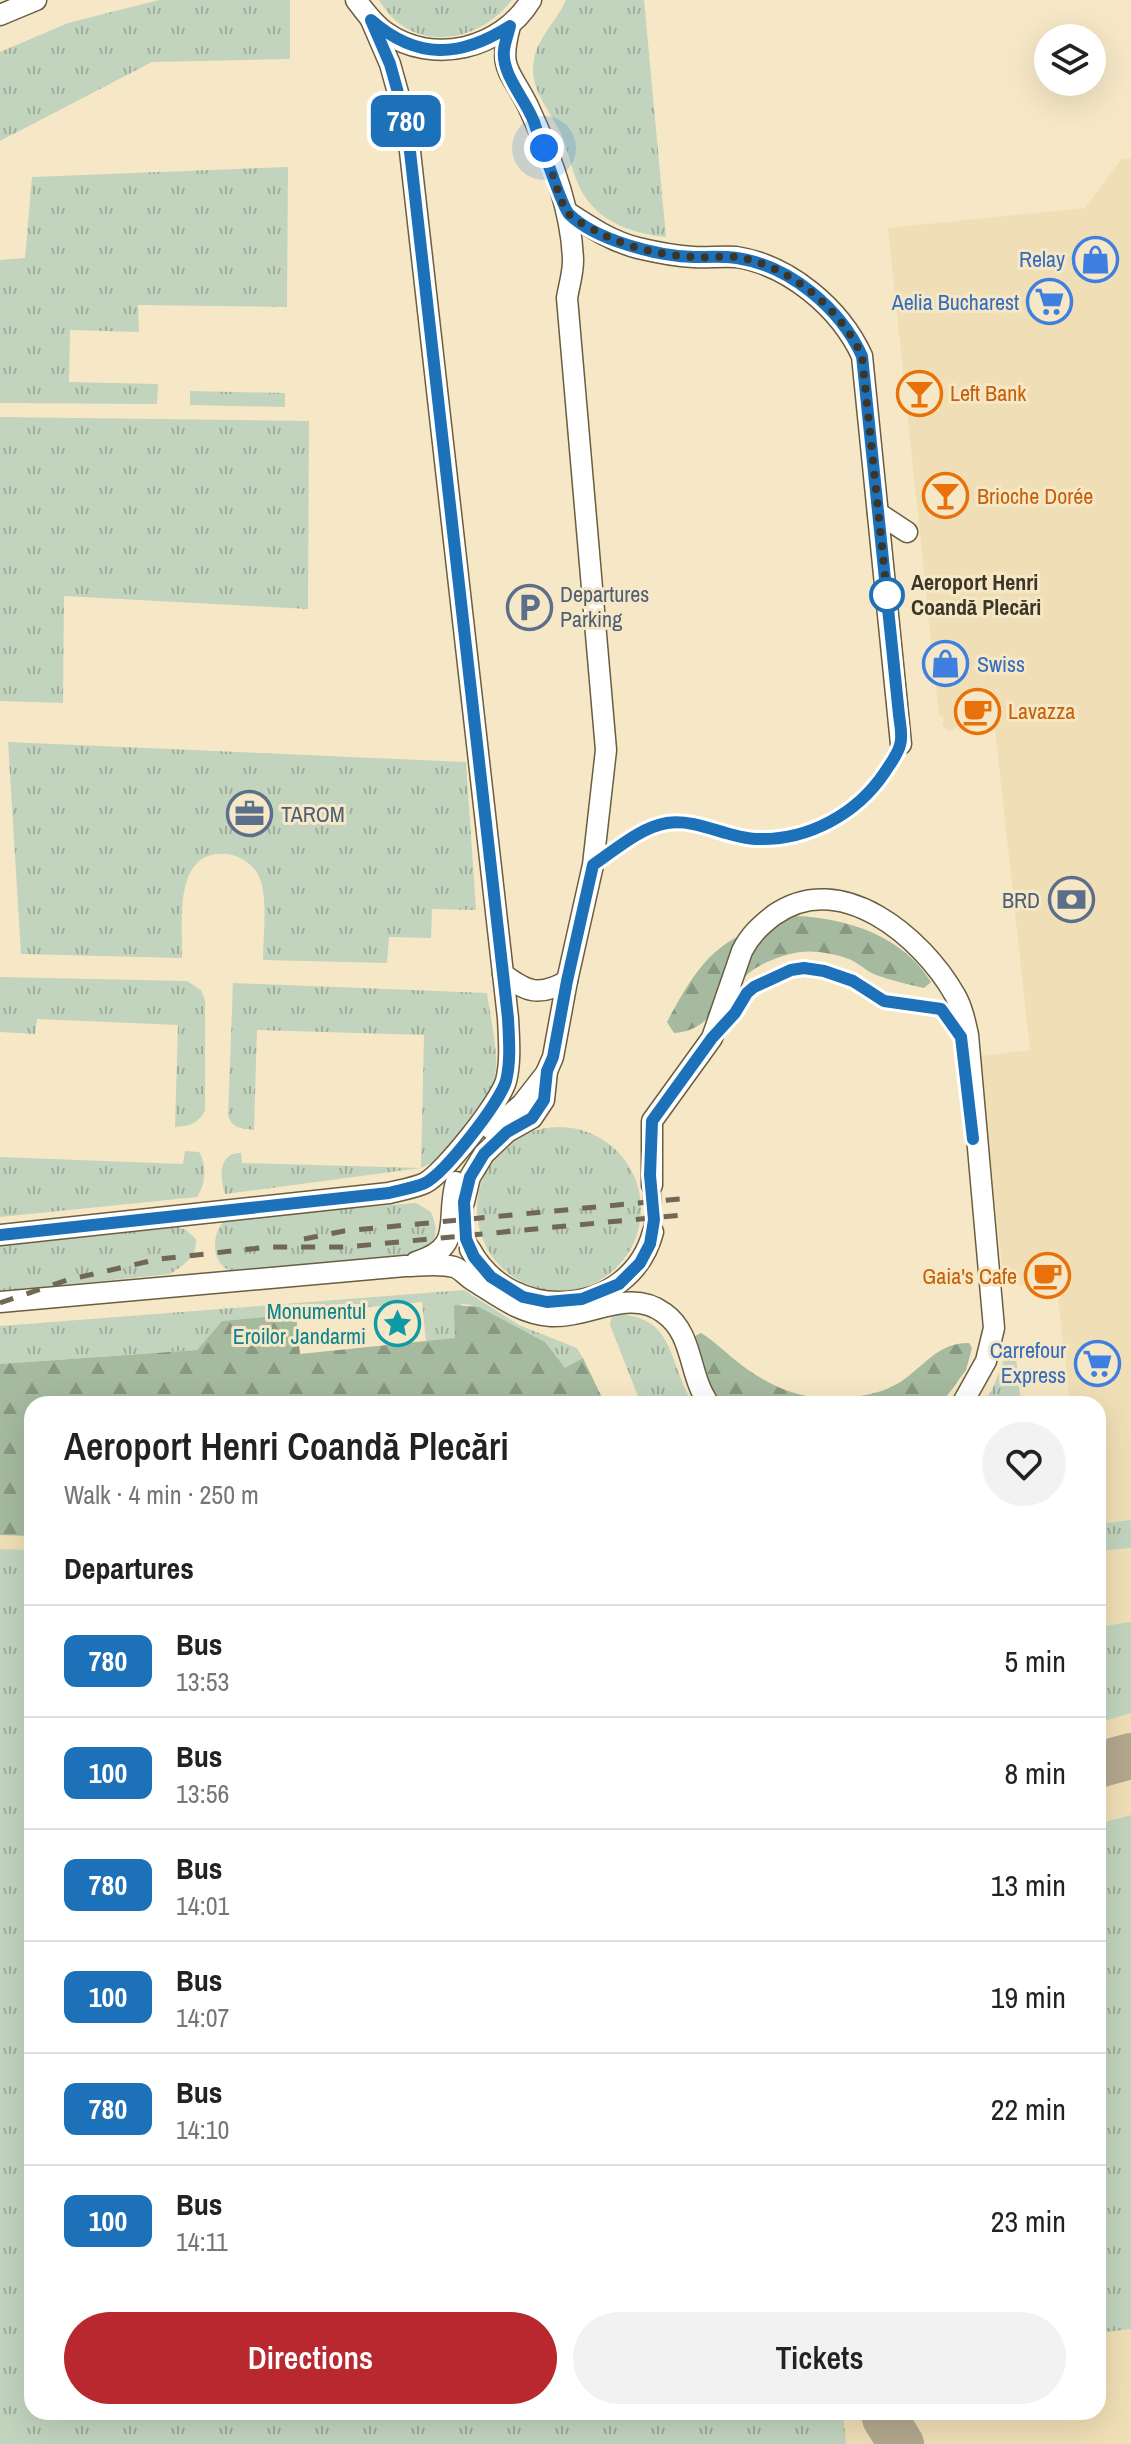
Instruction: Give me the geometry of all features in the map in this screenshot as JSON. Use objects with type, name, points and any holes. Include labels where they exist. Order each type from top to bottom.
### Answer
[{"type":"street","points":[[0,15],[36,0]]},
{"type":"street","points":[[0,1235],[389,1193],[426,1182],[444,1166],[495,1103],[505,1085],[509,1038],[503,974],[407,125],[390,64],[371,20],[356,0]]},
{"type":"street","points":[[371,20],[400,41],[428,49],[458,49],[484,42],[510,26],[531,0]]},
{"type":"street","points":[[405,1266],[434,1257],[446,1245],[455,1188],[467,1157],[522,1104],[547,1071],[553,1057],[593,865],[606,750],[567,298],[573,263],[567,212],[528,106],[505,63],[503,51],[510,26]]},
{"type":"street","points":[[567,212],[615,241],[638,248],[692,257],[732,257],[765,265],[796,281],[828,308],[849,332],[862,356],[901,744]]},
{"type":"street","points":[[878,513],[907,532]]},
{"type":"street","points":[[652,1185],[652,1121],[712,1038],[742,951],[760,926],[792,905],[811,900],[845,903],[898,928],[944,976],[956,997],[968,1035],[994,1328],[986,1361],[966,1396]]},
{"type":"street","points":[[503,974],[533,992],[545,991],[567,981]]},
{"type":"street","points":[[464,1202],[470,1177],[484,1154],[494,1142],[532,1118],[539,1109],[544,1100],[547,1071]]},
{"type":"street","points":[[470,1249],[491,1277],[512,1291],[526,1297],[560,1302],[592,1295],[619,1284],[640,1263],[653,1232]]},
{"type":"street","points":[[0,1302],[405,1266],[455,1267],[509,1303],[536,1314],[579,1314],[625,1302],[651,1305],[676,1324],[683,1335],[698,1387],[704,1396]]},
{"type":"shaded area","points":[[1131,158],[1131,2444],[0,2444],[0,1535],[24,1536],[24,2420],[1106,2420],[1106,1396],[1069,1396],[1056,1281],[1004,1287],[980,1056],[1030,1050],[995,729],[960,731],[957,727],[948,731],[942,725],[944,717],[939,716],[888,228],[1085,208],[1121,159]]},
{"type":"green space","points":[[159,0],[290,0],[290,59],[152,62],[0,141],[0,52],[68,23]]},
{"type":"green space","points":[[379,0],[512,0],[481,27],[444,37],[425,36],[408,29],[392,17]]},
{"type":"green space","points":[[566,0],[644,0],[666,237],[618,225],[589,202],[579,185],[561,134],[537,89],[533,70],[536,51]]},
{"type":"green space","points":[[288,167],[287,307],[138,305],[139,332],[70,330],[69,382],[158,384],[157,404],[0,403],[0,260],[25,258],[32,177]]},
{"type":"green space","points":[[190,391],[285,393],[285,407],[190,405]]},
{"type":"green space","points":[[0,417],[309,421],[308,609],[64,596],[63,703],[0,701]]},
{"type":"green space","points":[[8,742],[466,762],[476,910],[432,909],[431,938],[389,937],[387,963],[263,960],[264,897],[258,874],[238,857],[209,855],[197,863],[184,891],[182,958],[21,954]]},
{"type":"green space","points":[[796,916],[835,921],[872,932],[905,953],[931,982],[924,988],[876,975],[838,956],[794,953],[754,969],[707,1019],[686,1031],[674,1033],[667,1022],[692,980],[717,951],[750,931]]},
{"type":"green space","points":[[0,977],[187,981],[201,990],[205,1000],[205,1111],[193,1124],[175,1127],[178,1025],[37,1019],[35,1034],[0,1032]]},
{"type":"green space","points":[[233,983],[487,993],[496,1058],[494,1081],[488,1096],[458,1140],[421,1168],[424,1035],[257,1030],[254,1130],[238,1127],[228,1116]]},
{"type":"green space","points":[[559,1127],[591,1133],[617,1151],[635,1177],[641,1209],[635,1241],[617,1267],[591,1285],[559,1291],[527,1285],[501,1267],[483,1241],[477,1209],[483,1177],[501,1151],[527,1133]]},
{"type":"green space","points":[[185,1151],[199,1152],[203,1162],[204,1181],[197,1197],[0,1217],[0,1157],[183,1164]]},
{"type":"green space","points":[[241,1153],[242,1163],[421,1168],[225,1194],[222,1180],[225,1161]]},
{"type":"green space","points":[[416,1203],[431,1212],[436,1232],[433,1242],[419,1256],[231,1271],[224,1267],[216,1254],[218,1230],[228,1217]]},
{"type":"green space","points":[[178,1227],[196,1239],[196,1245],[189,1260],[170,1274],[0,1292],[0,1246]]},
{"type":"green space","points":[[464,1290],[519,1325],[577,1348],[583,1358],[565,1369],[545,1342],[471,1305],[461,1304],[456,1338],[426,1342],[422,1302],[222,1321],[197,1350],[0,1364],[0,1326]]},
{"type":"green space","points":[[454,1305],[479,1307],[545,1342],[565,1368],[583,1358],[601,1396],[24,1396],[24,1536],[0,1535],[0,1364],[197,1350],[222,1321],[296,1314],[300,1354],[455,1338]]},
{"type":"green space","points":[[618,1314],[637,1317],[661,1333],[689,1396],[638,1396],[610,1325],[611,1318]]},
{"type":"green space","points":[[701,1333],[762,1379],[806,1396],[715,1396],[698,1363],[695,1336]]},
{"type":"green space","points":[[969,1343],[972,1348],[966,1370],[947,1396],[860,1396],[882,1391],[900,1382],[934,1354],[950,1346]]},
{"type":"green space","points":[[1006,1355],[1016,1358],[1020,1396],[988,1396]]},
{"type":"green space","points":[[1131,1520],[1131,1548],[1106,1550],[1106,1523]]},
{"type":"green space","points":[[0,1549],[24,1550],[24,2420],[844,2420],[846,2444],[0,2444]]},
{"type":"green space","points":[[1131,1622],[1131,1713],[1106,1721],[1106,1626]]},
{"type":"green space","points":[[1131,1815],[1131,2329],[1106,2332],[1106,1822]]},
{"type":"taxiway","points":[[1106,1763],[1131,1756]]},
{"type":"taxiway","points":[[886,2420],[901,2444]]},
{"type":"tunnel","points":[[652,1185],[653,1232]]},
{"type":"tunnel","points":[[464,1202],[464,1227],[470,1249]]},
{"type":"railway","points":[[304,1239],[344,1231],[680,1199]]},
{"type":"railway","points":[[0,1303],[67,1280],[159,1259],[269,1247],[346,1247],[682,1215]]},
{"type":"bus line","name":"780","points":[[0,1235],[389,1193],[416,1186],[426,1182],[444,1166],[495,1103],[505,1085],[508,1018],[407,125],[390,64],[371,20],[400,41],[428,49],[458,49],[484,42],[510,26],[503,51],[505,63],[528,106],[567,212],[615,241],[638,248],[692,257],[748,259],[765,265],[813,294],[849,332],[862,356],[899,715],[901,744],[878,783],[839,817],[817,828],[795,836],[754,839],[735,837],[695,824],[664,823],[650,828],[593,865],[553,1057],[547,1071],[544,1100],[532,1118],[494,1142],[474,1168],[466,1188],[464,1227],[474,1257],[500,1284],[523,1297],[547,1302],[582,1299],[608,1290],[632,1274],[646,1254],[653,1232],[654,1199],[650,1175],[652,1121],[712,1038],[739,1008],[747,993],[761,982],[791,970],[804,968],[840,974],[884,1001],[941,1009],[961,1037],[973,1139]]},
{"type":"place","name":"Relay","points":[[1096,259]]},
{"type":"place","name":"Aelia Bucharest","points":[[1050,302]]},
{"type":"place","name":"Left Bank","points":[[919,393]]},
{"type":"place","name":"Brioche Dorée","points":[[946,496]]},
{"type":"place","name":"Aeroport Henri Coandă Plecări","points":[[887,595]]},
{"type":"place","name":"Departures Parking","points":[[529,607]]},
{"type":"place","name":"Swiss","points":[[946,664]]},
{"type":"place","name":"Lavazza","points":[[977,711]]},
{"type":"place","name":"TAROM","points":[[250,814]]},
{"type":"place","name":"BRD","points":[[1071,900]]},
{"type":"place","name":"Gaia's Cafe","points":[[1048,1276]]},
{"type":"place","name":"Monumentul Eroilor Jandarmi","points":[[397,1324]]},
{"type":"place","name":"Carrefour Express","points":[[1097,1363]]},
{"type":"route","points":[[544,148],[567,212],[594,230],[638,248],[692,257],[748,259],[765,265],[813,294],[849,332],[862,356],[887,595]]}]
